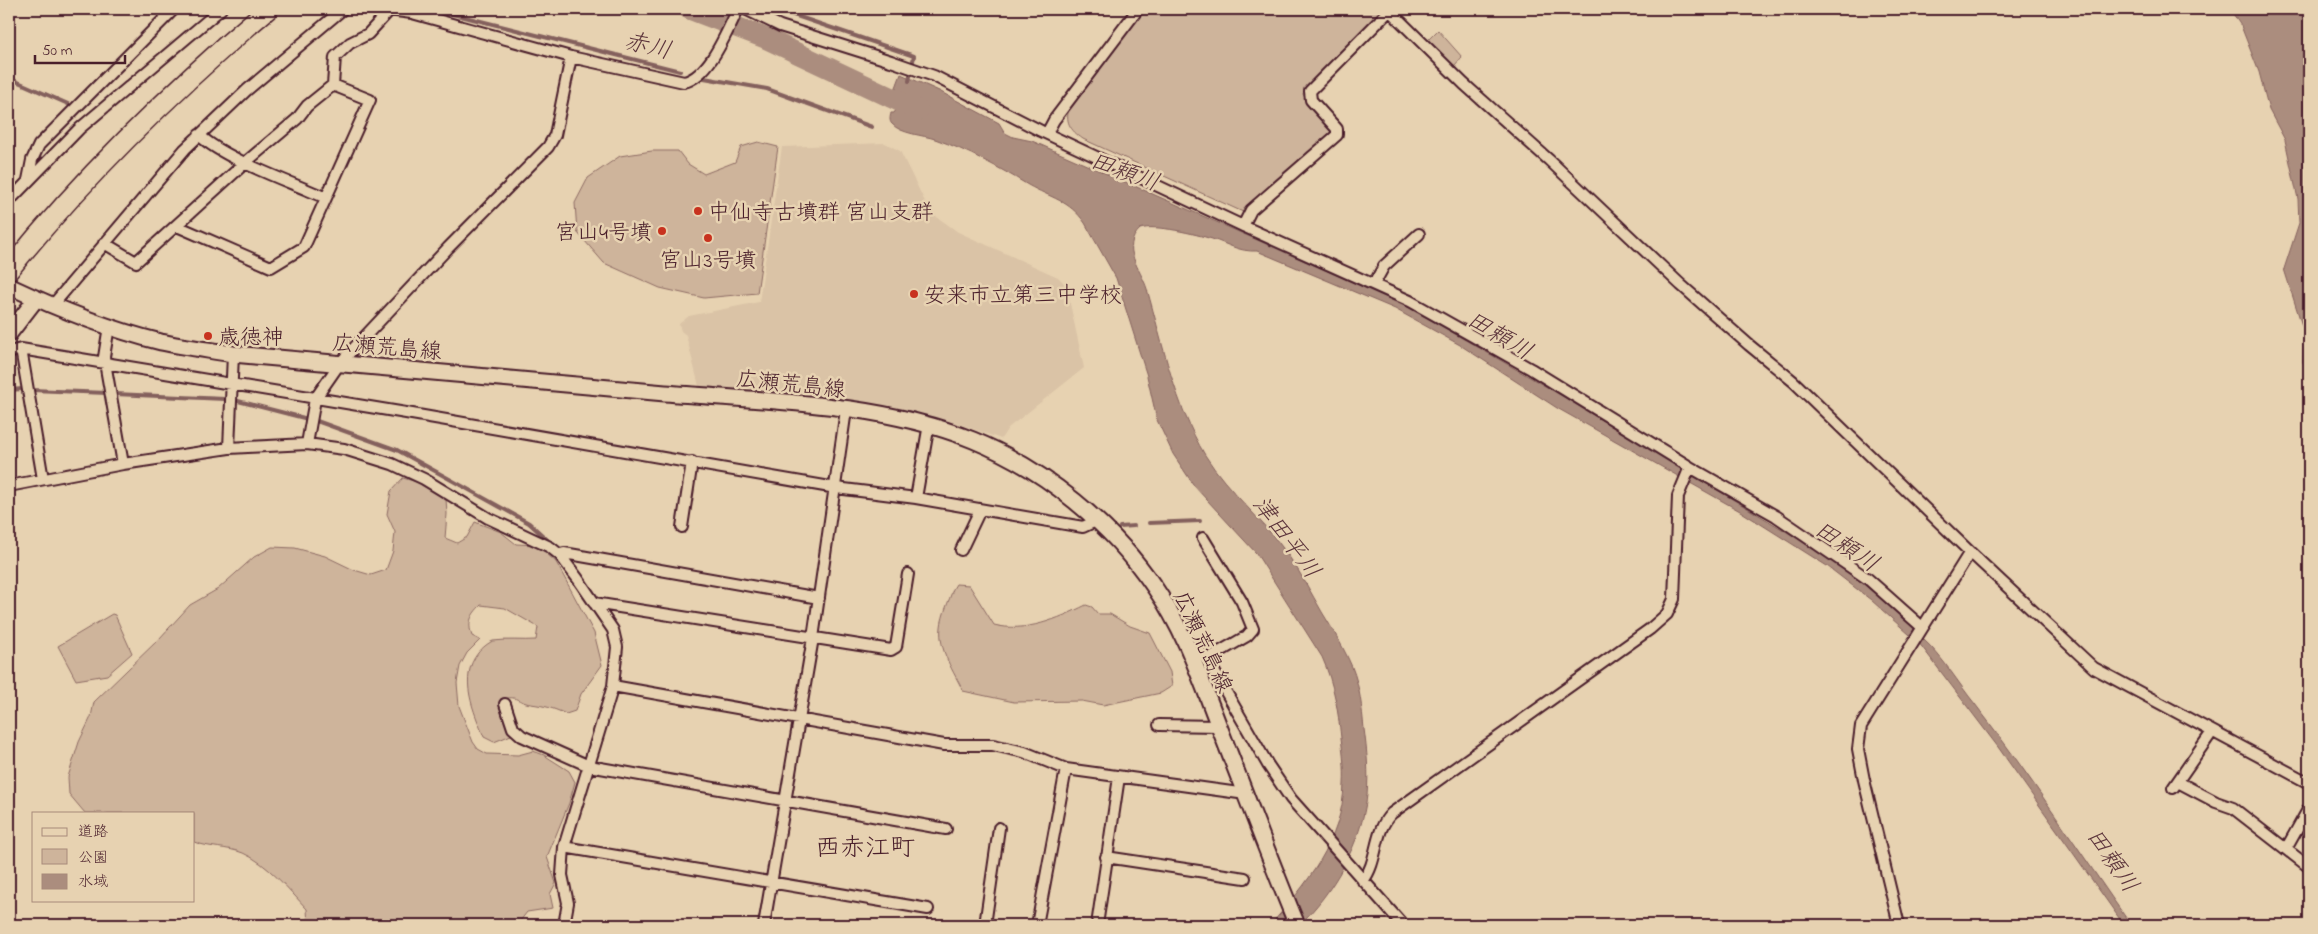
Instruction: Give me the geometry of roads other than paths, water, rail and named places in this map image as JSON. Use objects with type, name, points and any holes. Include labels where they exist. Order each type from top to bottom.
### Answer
[{"type":"highway","points":[[9,270],[17,252],[134,122],[214,46],[257,9]]},
{"type":"highway","points":[[17,252],[138,126],[219,51],[268,9]]},
{"type":"main road","name":"広瀬荒島線","points":[[9,286],[52,306],[109,326],[162,342],[233,354],[800,404],[884,414],[929,424],[974,440],[1038,474],[1096,521],[1140,568],[1155,588],[1191,652],[1296,925]]},
{"type":"main road","points":[[9,334],[36,299]]},
{"type":"street","points":[[28,180],[32,160],[39,145],[174,9]]},
{"type":"street","points":[[9,201],[80,129],[221,9]]},
{"type":"street","points":[[104,243],[136,262],[246,162],[297,119],[306,106],[333,85],[336,57],[350,42],[368,34],[384,10],[412,13],[571,56],[684,82],[696,77],[715,53],[740,9],[780,26],[865,52],[934,76],[1047,133],[1242,226],[1410,301],[1531,368],[1689,469],[1776,516],[1868,579],[1921,629]]},
{"type":"street","points":[[1047,133],[1054,120],[1138,9]]},
{"type":"street","points":[[1242,226],[1252,210],[1337,135],[1337,129],[1311,100],[1310,91],[1389,10],[1464,84],[1549,160],[1701,302],[1793,381],[1970,552],[2094,668],[2309,784]]},
{"type":"street","points":[[52,306],[185,148],[247,90],[340,11]]},
{"type":"street","points":[[307,444],[316,399],[340,363],[448,248],[548,148],[555,135],[571,56]]},
{"type":"street","points":[[177,226],[271,267],[304,247],[370,100],[333,85]]},
{"type":"street","points":[[199,135],[208,143],[246,162],[326,198]]},
{"type":"street","points":[[1374,284],[1384,266],[1419,234]]},
{"type":"street","points":[[109,326],[104,357],[107,365],[123,464]]},
{"type":"street","points":[[22,349],[43,479]]},
{"type":"street","points":[[9,354],[22,349],[836,488],[916,498],[1083,528],[1096,521]]},
{"type":"street","points":[[229,448],[233,354]]},
{"type":"street","points":[[764,925],[813,638],[846,410]]},
{"type":"street","points":[[916,498],[929,424]]},
{"type":"street","points":[[9,486],[123,464],[229,448],[307,444],[344,449],[392,464],[424,479],[488,518],[537,539],[560,555],[613,630],[616,638],[617,662],[613,686],[564,847],[562,875],[568,903],[564,925]]},
{"type":"street","points":[[682,527],[692,462]]},
{"type":"street","points":[[1363,881],[1370,869],[1381,827],[1392,813],[1650,629],[1667,614],[1674,599],[1678,496],[1682,481],[1689,469]]},
{"type":"street","points":[[962,550],[980,510]]},
{"type":"street","points":[[1203,538],[1242,602],[1252,629],[1247,636],[1207,659]]},
{"type":"street","points":[[1898,925],[1858,749],[1861,726],[1866,715],[1970,552]]},
{"type":"street","points":[[560,555],[564,553],[819,598]]},
{"type":"street","points":[[594,603],[891,650],[896,647],[908,574]]},
{"type":"street","points":[[1191,652],[1199,652],[1207,659],[1285,791],[1403,925]]},
{"type":"street","points":[[613,686],[944,745],[994,746],[1024,752],[1066,769],[1118,778],[1246,794]]},
{"type":"street","points":[[505,704],[513,728],[522,736],[589,766],[946,829]]},
{"type":"street","points":[[1159,725],[1219,726]]},
{"type":"street","points":[[2212,732],[2176,785],[2232,808],[2309,867]]},
{"type":"street","points":[[1037,925],[1066,769]]},
{"type":"street","points":[[1097,925],[1118,778]]},
{"type":"street","points":[[2286,849],[2309,808]]},
{"type":"street","points":[[985,925],[998,828]]},
{"type":"street","points":[[564,847],[928,909]]},
{"type":"street","points":[[1106,857],[1245,878]]},
{"type":"water","points":[[2230,9],[2299,9],[2309,34],[2309,373],[2303,362],[2304,332],[2284,269],[2299,223],[2298,199],[2285,140],[2269,110],[2259,72],[2241,26]]},
{"type":"water","points":[[901,74],[939,91],[999,123],[1005,133],[1013,137],[1032,141],[1405,305],[1557,393],[1810,546],[1859,580],[1915,628],[1910,635],[1871,600],[1827,566],[1740,511],[1557,408],[1460,345],[1395,309],[1257,251],[1239,249],[1212,239],[1176,230],[1140,229],[1134,236],[1132,244],[1134,259],[1147,289],[1164,353],[1178,395],[1195,436],[1214,468],[1268,529],[1297,569],[1352,667],[1360,698],[1367,754],[1368,787],[1359,831],[1344,866],[1334,882],[1323,898],[1299,925],[1270,925],[1297,894],[1320,860],[1330,842],[1342,804],[1344,767],[1338,717],[1335,697],[1322,657],[1256,553],[1195,487],[1173,454],[1157,420],[1147,376],[1116,278],[1085,223],[1066,204],[983,160],[935,139],[901,130],[891,123],[891,113],[894,113],[896,110],[889,106]]},
{"type":"water","points":[[1923,639],[1944,662],[2015,758],[2131,925],[2124,925],[1998,747],[1919,643]]},
{"type":"waterway","name":"赤川","points":[[433,9],[680,71]]},
{"type":"waterway","name":"田頼川","points":[[689,9],[765,38],[918,110]]},
{"type":"waterway","points":[[776,9],[914,56],[909,81]]},
{"type":"waterway","points":[[9,78],[68,104]]},
{"type":"waterway","name":"赤川","points":[[704,78],[767,89],[872,127]]},
{"type":"waterway","points":[[9,390],[23,389]]},
{"type":"waterway","points":[[32,390],[107,393]]},
{"type":"waterway","points":[[115,394],[225,399]]},
{"type":"waterway","points":[[234,400],[308,419]]},
{"type":"waterway","points":[[314,420],[397,450],[529,523],[552,544]]},
{"type":"waterway","points":[[1149,523],[1200,521]]},
{"type":"waterway","points":[[1120,527],[1134,526]]},
{"type":"place","name":"中仙寺古墳群 宮山支群","points":[[698,211]]},
{"type":"place","name":"宮山4号墳","points":[[662,231]]},
{"type":"place","name":"宮山3号墳","points":[[708,238]]},
{"type":"place","name":"安来市立第三中学校","points":[[914,294]]},
{"type":"place","name":"歳徳神","points":[[208,336]]},
{"type":"district","name":"西赤江町","points":[[865,846]]},
{"type":"water label","name":"津田平川","points":[[1287,537]]}]
